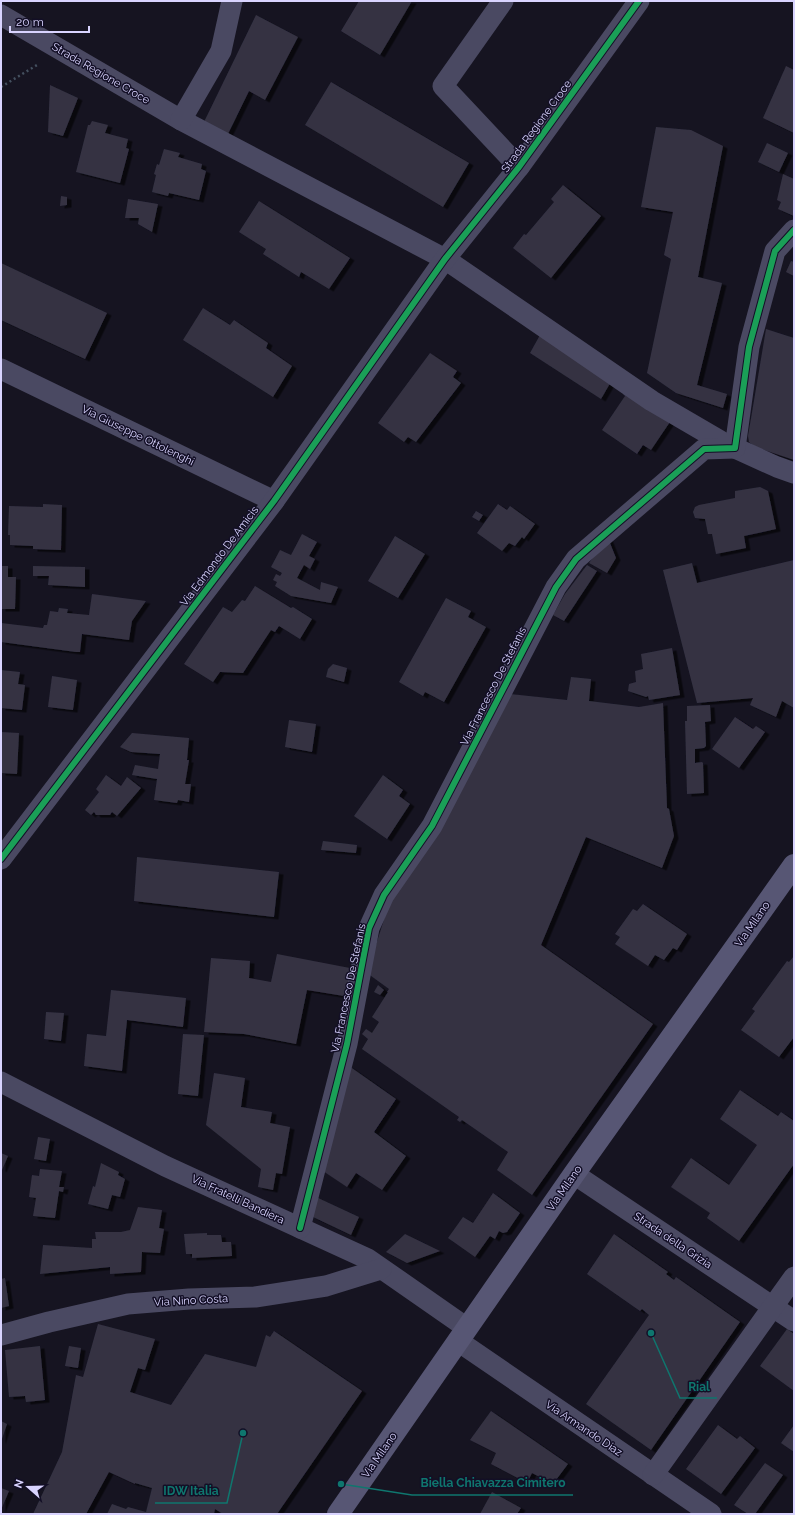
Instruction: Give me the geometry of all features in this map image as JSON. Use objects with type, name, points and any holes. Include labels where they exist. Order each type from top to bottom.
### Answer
[{"type":"main road","name":"Via Milano","points":[[338,1514],[574,1174],[794,865]]},
{"type":"street","points":[[181,120],[220,51],[232,1]]},
{"type":"street","name":"Strada Regione Croce","points":[[504,1],[443,86],[519,167]]},
{"type":"street","name":"Strada Regione Croce","points":[[445,259],[519,167],[639,1]]},
{"type":"street","name":"Strada Regione Croce","points":[[1,15],[181,120],[445,259],[652,401],[735,448],[794,473]]},
{"type":"street","points":[[735,448],[749,347],[753,332],[775,252],[794,230]]},
{"type":"street","name":"Via Edmondo De Amicis","points":[[1,860],[274,501],[445,259]]},
{"type":"street","name":"Via Giuseppe Ottolenghi","points":[[1,369],[274,501]]},
{"type":"street","name":"Via Francesco De Stefanis","points":[[300,1228],[347,1044],[369,928],[384,895],[432,826],[556,587],[576,559],[704,449],[735,448]]},
{"type":"street","name":"Via Fratelli Bandiera","points":[[1,1082],[165,1166],[368,1259],[463,1334]]},
{"type":"street","name":"Strada della Grizia","points":[[574,1174],[794,1321]]},
{"type":"street","name":"Via Nino Costa","points":[[1,1335],[49,1322],[128,1304],[189,1299],[255,1297],[326,1286],[381,1268]]},
{"type":"street","points":[[653,1475],[794,1276]]},
{"type":"street","name":"Via Armando Diaz","points":[[463,1334],[653,1475],[711,1514]]},
{"type":"path","points":[[1,87],[62,50]]},
{"type":"building","points":[[359,1],[412,1],[380,55],[341,31]]},
{"type":"building","points":[[256,15],[298,37],[265,100],[249,91],[227,136],[203,124]]},
{"type":"building","points":[[786,66],[794,70],[794,133],[763,118]]},
{"type":"building","points":[[331,82],[469,163],[443,207],[305,125]]},
{"type":"building","points":[[50,85],[78,98],[63,136],[48,132]]},
{"type":"building","points":[[92,121],[108,125],[105,133],[128,139],[126,148],[129,149],[120,183],[76,172],[88,125],[90,125]]},
{"type":"building","points":[[656,127],[691,130],[723,146],[698,277],[722,283],[697,385],[727,394],[723,408],[676,393],[647,373],[671,259],[664,255],[673,212],[641,207]]},
{"type":"building","points":[[767,143],[788,153],[779,172],[758,162]]},
{"type":"building","points":[[164,149],[180,153],[178,157],[202,164],[201,169],[206,171],[199,200],[169,193],[168,196],[152,192],[156,175],[154,174],[157,164],[159,165]]},
{"type":"building","points":[[783,174],[794,179],[794,216],[778,209],[781,202],[777,200]]},
{"type":"building","points":[[563,185],[601,216],[551,278],[513,248],[554,202],[551,199]]},
{"type":"building","points":[[61,196],[67,197],[67,205],[60,206]]},
{"type":"building","points":[[128,199],[158,204],[152,232],[138,224],[139,218],[125,218]]},
{"type":"building","points":[[259,201],[350,258],[329,289],[301,272],[299,277],[263,254],[266,249],[239,232]]},
{"type":"building","points":[[791,261],[794,262],[794,276],[786,272]]},
{"type":"building","points":[[1,263],[107,313],[85,359],[1,320]]},
{"type":"building","points":[[203,308],[230,325],[234,320],[268,343],[266,348],[292,366],[273,397],[183,340]]},
{"type":"building","points":[[766,329],[794,338],[794,460],[755,447],[749,442],[748,436]]},
{"type":"building","points":[[540,335],[612,380],[601,399],[530,353]]},
{"type":"building","points":[[430,353],[457,371],[453,377],[461,383],[416,442],[408,437],[404,442],[378,423]]},
{"type":"building","points":[[626,390],[672,419],[651,450],[643,445],[637,454],[602,430],[625,396],[623,394]]},
{"type":"building","points":[[760,487],[768,491],[776,529],[744,536],[746,548],[716,554],[712,534],[708,534],[705,519],[695,518],[693,512],[695,507],[735,498],[735,491]]},
{"type":"building","points":[[43,504],[62,505],[61,550],[33,549],[33,546],[10,545],[10,535],[8,535],[9,506],[43,507]]},
{"type":"building","points":[[498,504],[507,510],[510,506],[535,524],[524,539],[522,537],[515,546],[509,543],[502,551],[477,533]]},
{"type":"building","points":[[476,511],[483,515],[479,521],[472,517]]},
{"type":"building","points":[[302,534],[317,542],[309,556],[315,559],[310,569],[304,565],[297,578],[320,590],[321,582],[338,587],[331,603],[291,596],[275,586],[277,582],[273,580],[276,574],[280,576],[282,573],[271,567],[280,550],[291,555]]},
{"type":"building","points":[[395,536],[425,554],[398,598],[368,581]]},
{"type":"building","points":[[608,538],[616,558],[607,573],[589,563]]},
{"type":"building","points":[[794,560],[794,708],[782,701],[776,717],[750,705],[753,698],[697,703],[663,570],[692,563],[697,583]]},
{"type":"building","points":[[587,565],[597,571],[564,621],[553,615],[565,594]]},
{"type":"building","points":[[1,566],[8,566],[8,577],[16,577],[15,609],[1,609]]},
{"type":"building","points":[[33,566],[85,567],[85,587],[48,585],[49,576],[33,576]]},
{"type":"building","points":[[255,586],[312,619],[300,639],[279,626],[275,632],[271,630],[243,673],[220,672],[213,682],[184,664],[223,607],[232,612],[242,600],[245,601]]},
{"type":"building","points":[[92,594],[146,601],[132,621],[129,640],[82,634],[80,652],[1,642],[1,623],[43,628],[44,625],[47,625],[50,611],[58,612],[59,608],[68,609],[67,613],[89,615]]},
{"type":"building","points":[[446,598],[471,611],[468,617],[486,627],[444,702],[425,692],[423,696],[399,682]]},
{"type":"building","points":[[672,648],[680,695],[649,700],[648,696],[646,697],[628,691],[629,684],[636,682],[635,671],[643,669],[641,654]]},
{"type":"building","points":[[333,664],[347,668],[344,682],[326,677],[328,669]]},
{"type":"building","points":[[1,670],[20,672],[18,684],[25,685],[22,710],[1,708]]},
{"type":"building","points":[[52,676],[77,680],[73,710],[48,707]]},
{"type":"building","points":[[571,677],[591,679],[589,701],[639,707],[663,703],[667,808],[669,809],[674,836],[662,868],[586,837],[541,945],[653,1024],[532,1195],[497,1170],[508,1152],[462,1120],[460,1122],[457,1120],[459,1117],[362,1049],[368,1039],[362,1034],[366,1029],[372,1033],[379,1022],[372,1017],[389,989],[367,973],[388,907],[510,694],[567,700]]},
{"type":"building","points":[[710,705],[711,721],[705,722],[706,746],[704,748],[695,749],[695,763],[703,763],[704,793],[687,794],[685,721],[687,721],[687,706]]},
{"type":"building","points":[[735,717],[753,729],[756,726],[765,732],[739,768],[712,749]]},
{"type":"building","points":[[289,720],[316,724],[312,752],[285,747]]},
{"type":"building","points":[[1,732],[19,733],[17,774],[1,773]]},
{"type":"building","points":[[132,733],[189,738],[187,760],[189,760],[185,784],[191,784],[189,802],[178,800],[177,803],[154,800],[157,779],[132,775],[135,765],[158,769],[160,754],[131,752],[120,747]]},
{"type":"building","points":[[106,775],[121,786],[127,777],[141,788],[117,816],[112,812],[110,815],[96,815],[94,812],[91,815],[85,810],[99,792],[96,789]]},
{"type":"building","points":[[383,775],[403,790],[399,796],[410,804],[387,839],[354,816]]},
{"type":"building","points":[[323,841],[357,845],[356,853],[321,850]]},
{"type":"building","points":[[137,857],[279,872],[274,917],[134,901]]},
{"type":"building","points":[[643,904],[687,934],[677,950],[673,948],[664,960],[655,955],[648,966],[615,944],[620,937],[615,934],[633,909],[637,911]]},
{"type":"building","points":[[277,954],[355,969],[350,997],[307,990],[296,1044],[244,1034],[204,1032],[211,958],[250,961],[249,978],[271,982]]},
{"type":"building","points":[[794,956],[794,1037],[779,1057],[741,1030],[755,1011],[752,1009],[787,961],[789,962]]},
{"type":"building","points":[[378,985],[384,990],[380,995],[374,992]]},
{"type":"building","points":[[111,990],[186,998],[183,1027],[127,1020],[122,1071],[84,1066],[87,1034],[106,1036]]},
{"type":"building","points":[[46,1012],[64,1013],[61,1041],[44,1039]]},
{"type":"building","points":[[183,1034],[204,1035],[198,1096],[178,1094]]},
{"type":"building","points":[[349,1066],[396,1099],[374,1132],[406,1156],[382,1190],[356,1173],[347,1187],[323,1171]]},
{"type":"building","points":[[214,1073],[245,1078],[241,1107],[272,1112],[270,1123],[290,1127],[282,1174],[276,1173],[273,1190],[258,1187],[261,1169],[206,1125]]},
{"type":"building","points":[[740,1090],[778,1116],[781,1112],[794,1121],[794,1164],[739,1241],[707,1218],[710,1213],[671,1187],[691,1158],[729,1185],[757,1145],[720,1119]]},
{"type":"building","points":[[38,1137],[50,1139],[46,1161],[34,1159]]},
{"type":"building","points":[[1,1153],[8,1156],[2,1170],[1,1169]]},
{"type":"building","points":[[101,1163],[119,1172],[118,1175],[125,1179],[120,1197],[112,1195],[108,1209],[88,1204],[93,1186],[95,1187]]},
{"type":"building","points":[[40,1169],[62,1171],[59,1187],[64,1187],[63,1192],[59,1191],[55,1218],[33,1216],[36,1198],[29,1197],[32,1175],[39,1176]]},
{"type":"building","points":[[493,1193],[520,1213],[507,1232],[503,1233],[499,1231],[495,1239],[490,1236],[475,1257],[448,1238],[463,1217],[473,1223]]},
{"type":"building","points":[[316,1197],[359,1217],[351,1235],[311,1216]]},
{"type":"building","points":[[138,1207],[162,1210],[159,1228],[164,1229],[160,1253],[142,1252],[141,1272],[110,1274],[110,1267],[40,1274],[43,1245],[92,1248],[92,1239],[96,1239],[95,1232],[121,1232],[130,1230]]},
{"type":"building","points":[[207,1233],[207,1235],[221,1235],[222,1242],[231,1242],[232,1256],[192,1258],[192,1254],[186,1254],[184,1234]]},
{"type":"building","points":[[405,1234],[440,1251],[407,1263],[386,1252]]},
{"type":"building","points":[[614,1234],[668,1272],[666,1274],[674,1280],[676,1277],[740,1322],[651,1450],[586,1404],[649,1315],[642,1309],[640,1311],[587,1274]]},
{"type":"building","points":[[5,1278],[9,1306],[1,1308],[1,1279]]},
{"type":"building","points":[[98,1324],[155,1339],[145,1370],[138,1368],[130,1392],[171,1405],[205,1354],[256,1367],[266,1335],[270,1337],[274,1331],[362,1391],[277,1514],[223,1514],[215,1509],[214,1514],[107,1514],[112,1504],[126,1509],[128,1507],[146,1512],[152,1488],[135,1484],[109,1472],[86,1514],[33,1514],[62,1452],[76,1375],[83,1377]]},
{"type":"building","points":[[787,1329],[794,1334],[794,1391],[760,1366]]},
{"type":"building","points":[[40,1346],[45,1400],[26,1402],[25,1396],[9,1397],[5,1350]]},
{"type":"building","points":[[69,1346],[81,1348],[78,1368],[65,1366]]},
{"type":"building","points":[[491,1411],[568,1464],[553,1484],[532,1473],[527,1483],[491,1464],[496,1453],[470,1440]]},
{"type":"building","points":[[1,1421],[7,1424],[1,1442]]},
{"type":"building","points":[[718,1425],[737,1439],[740,1436],[755,1448],[721,1494],[686,1469]]},
{"type":"building","points":[[794,1425],[794,1452],[781,1443]]},
{"type":"building","points":[[765,1463],[783,1475],[755,1514],[748,1514],[734,1505]]},
{"type":"building","points":[[1,1488],[9,1491],[1,1510]]},
{"type":"building","points":[[492,1492],[521,1508],[517,1514],[480,1514]]},
{"type":"cycle path","points":[[1,859],[274,501],[445,259],[519,167],[639,1]]},
{"type":"cycle path","points":[[300,1228],[347,1044],[369,928],[384,895],[432,826],[556,587],[576,559],[704,449],[735,448],[749,347],[775,251],[794,230]]},
{"type":"place","name":"Rial","points":[[651,1333]]},
{"type":"place","name":"IDW Italia","points":[[243,1433]]},
{"type":"place","name":"Biella Chiavazza Cimitero","points":[[341,1484]]}]
